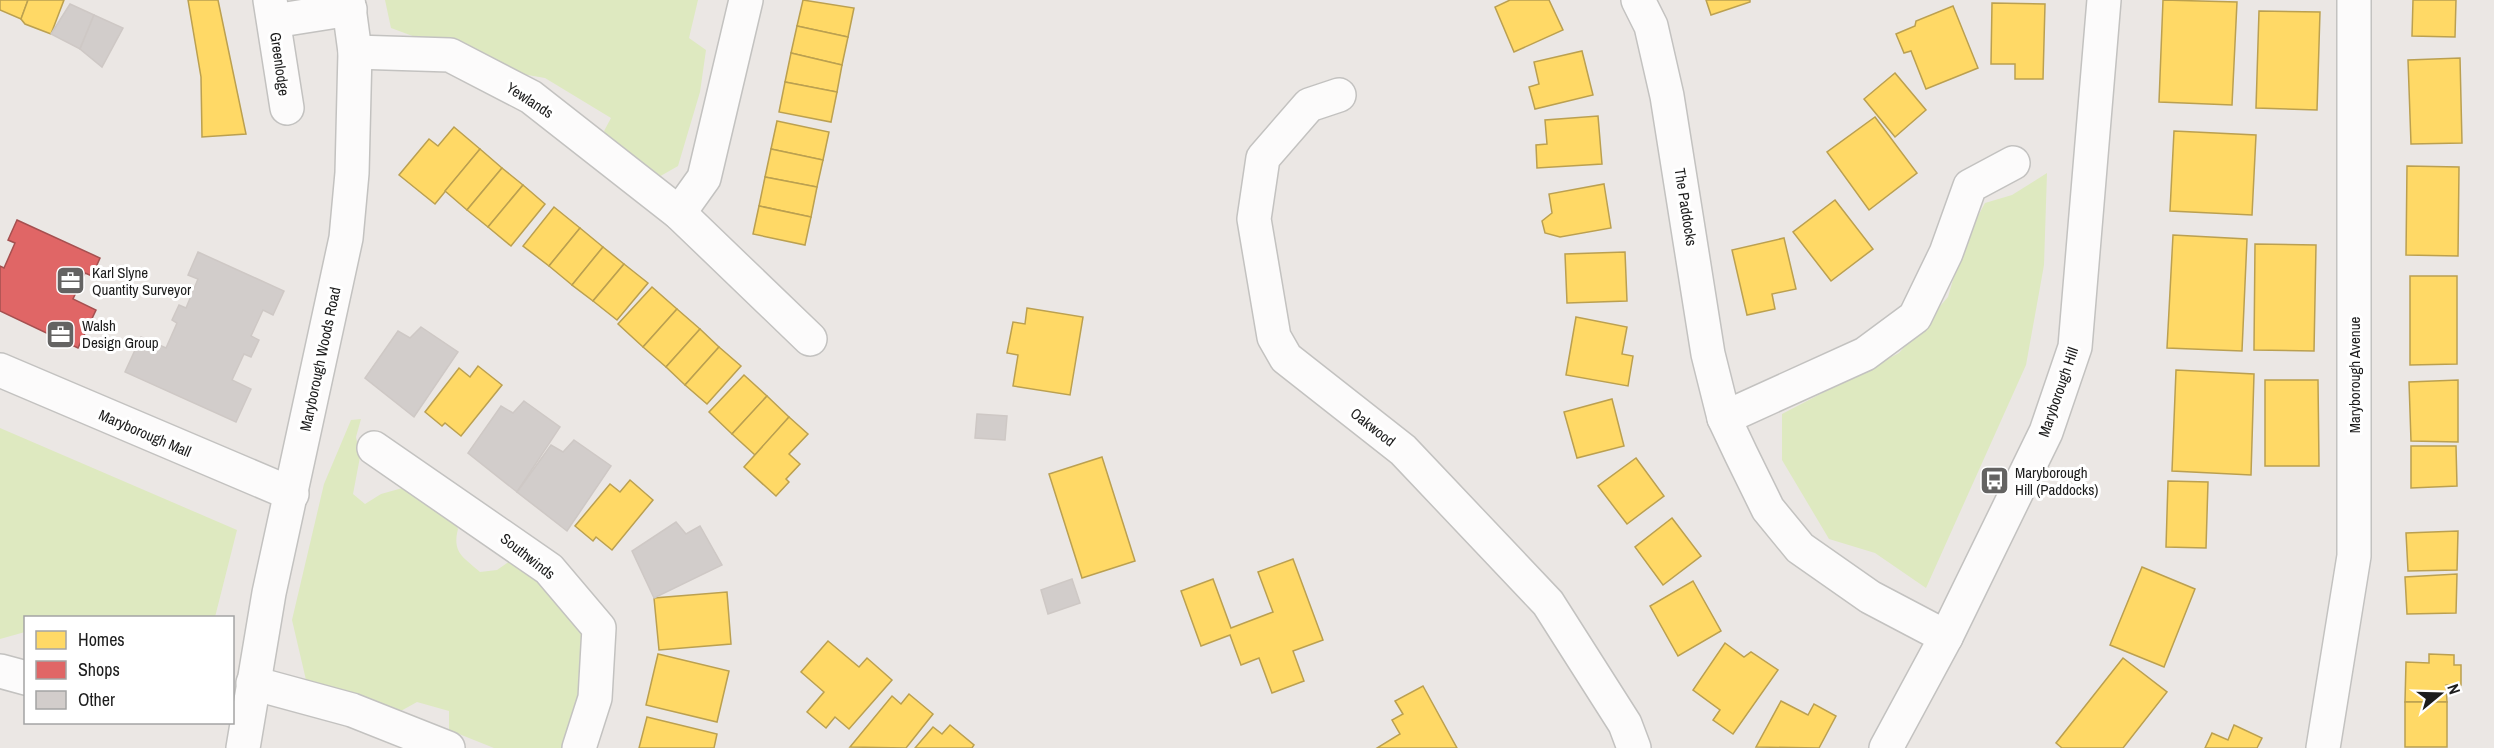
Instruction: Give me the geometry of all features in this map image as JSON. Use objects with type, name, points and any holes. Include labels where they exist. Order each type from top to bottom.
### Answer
[{"type":"street","points":[[680,213],[704,178],[746,0]]},
{"type":"street","name":"The Paddocks","points":[[1638,0],[1651,26],[1668,96],[1708,354],[1724,418],[1768,509],[1800,548],[1870,597],[1946,637]]},
{"type":"street","name":"Maryborough Hill","points":[[1886,748],[1946,637],[2046,432],[2075,347],[2104,0]]},
{"type":"street","name":"Maryborough Avenue","points":[[2324,748],[2354,556],[2354,0]]},
{"type":"street","name":"Greenlodge","points":[[287,108],[272,10],[349,4]]},
{"type":"street","name":"Maryborough Woods Road","points":[[243,748],[245,703],[346,238],[352,173],[355,52],[349,4]]},
{"type":"street","name":"Yewlands","points":[[355,52],[450,55],[531,97],[680,213],[810,339]]},
{"type":"street","name":"Oakwood","points":[[1339,95],[1310,105],[1263,158],[1254,219],[1274,338],[1286,358],[1403,450],[1548,603],[1625,724],[1634,748]]},
{"type":"street","points":[[1724,418],[1865,354],[1915,317],[1946,253],[1970,186],[2013,163]]},
{"type":"street","name":"Maryborough Mall","points":[[0,370],[291,494]]},
{"type":"street","name":"Southwinds","points":[[374,448],[549,569],[599,628],[595,698],[579,748]]},
{"type":"street","points":[[0,671],[24,677]]},
{"type":"street","points":[[245,703],[352,710],[448,748]]},
{"type":"green space","points":[[385,0],[698,0],[689,38],[706,50],[700,92],[678,166],[657,178],[618,156],[604,131],[611,118],[545,78],[510,72],[391,28]]},
{"type":"green space","points":[[2047,173],[2044,265],[2026,365],[1926,588],[1875,553],[1829,539],[1782,460],[1782,414],[1899,353],[1948,297],[1964,242],[1985,203],[2012,195]]},
{"type":"green space","points":[[361,419],[356,437],[360,457],[353,494],[365,504],[381,494],[406,487],[448,511],[458,529],[457,544],[460,554],[480,572],[497,570],[510,561],[538,577],[587,637],[577,728],[567,748],[494,748],[449,730],[449,711],[417,702],[399,712],[306,680],[292,620],[324,484],[351,420]]},
{"type":"green space","points":[[0,428],[237,530],[215,616],[24,616],[24,632],[0,639]]},
{"type":"building: Homes","points":[[0,0],[28,0],[21,19],[0,10]]},
{"type":"building: Homes","points":[[28,0],[64,0],[51,34],[25,24],[21,19]]},
{"type":"building: Homes","points":[[188,0],[218,0],[246,134],[202,137],[201,77]]},
{"type":"building: Homes","points":[[803,0],[854,8],[848,37],[797,26]]},
{"type":"building: Homes","points":[[1510,0],[1549,0],[1563,30],[1514,52],[1495,7]]},
{"type":"building: Homes","points":[[1706,0],[1750,0],[1750,2],[1711,15]]},
{"type":"building: Homes","points":[[2163,0],[2237,2],[2232,105],[2159,102]]},
{"type":"building: Homes","points":[[2413,0],[2456,0],[2455,37],[2412,36]]},
{"type":"building: Homes","points":[[1992,3],[2045,4],[2043,79],[2015,79],[2015,64],[1991,64]]},
{"type":"building: Homes","points":[[1953,6],[1978,68],[1926,89],[1911,51],[1904,53],[1896,34],[1915,26],[1916,21]]},
{"type":"building: Homes","points":[[2259,11],[2320,12],[2317,110],[2256,108]]},
{"type":"building: Homes","points":[[797,26],[848,37],[842,65],[791,53]]},
{"type":"building: Homes","points":[[1582,51],[1593,95],[1535,109],[1529,87],[1539,84],[1534,62]]},
{"type":"building: Homes","points":[[791,53],[842,65],[837,92],[785,82]]},
{"type":"building: Homes","points":[[2460,58],[2462,143],[2411,144],[2408,60]]},
{"type":"building: Homes","points":[[1895,73],[1926,110],[1895,137],[1864,99]]},
{"type":"building: Homes","points":[[785,82],[837,92],[831,122],[779,112]]},
{"type":"building: Homes","points":[[1598,116],[1602,164],[1537,168],[1536,145],[1547,144],[1545,120]]},
{"type":"building: Homes","points":[[1875,117],[1917,173],[1869,210],[1827,152]]},
{"type":"building: Homes","points":[[777,121],[829,132],[823,160],[771,149]]},
{"type":"building: Homes","points":[[454,127],[480,149],[435,204],[399,175],[429,139],[438,146]]},
{"type":"building: Homes","points":[[2174,131],[2256,135],[2252,215],[2170,211]]},
{"type":"building: Homes","points":[[480,149],[502,168],[467,210],[445,191]]},
{"type":"building: Homes","points":[[771,149],[823,160],[817,187],[765,177]]},
{"type":"building: Homes","points":[[2407,166],[2459,167],[2458,256],[2406,255]]},
{"type":"building: Homes","points":[[502,168],[523,185],[488,227],[467,210]]},
{"type":"building: Homes","points":[[765,177],[817,187],[811,217],[759,206]]},
{"type":"building: Homes","points":[[1604,184],[1611,228],[1560,237],[1545,233],[1542,221],[1552,213],[1549,194]]},
{"type":"building: Homes","points":[[523,185],[545,204],[511,246],[488,227]]},
{"type":"building: Homes","points":[[1835,200],[1873,249],[1831,281],[1793,232]]},
{"type":"building: Homes","points":[[759,206],[811,217],[805,245],[753,234]]},
{"type":"building: Homes","points":[[554,207],[580,228],[549,266],[523,246]]},
{"type":"building: Homes","points":[[580,228],[603,247],[572,285],[549,266]]},
{"type":"building: Homes","points":[[2173,235],[2247,239],[2242,351],[2167,348]]},
{"type":"building: Homes","points":[[1784,238],[1796,289],[1772,294],[1775,309],[1747,315],[1732,250]]},
{"type":"building: Homes","points":[[2255,244],[2316,245],[2314,351],[2254,350]]},
{"type":"building: Homes","points":[[603,247],[624,264],[593,301],[572,285]]},
{"type":"building: Homes","points":[[1625,252],[1627,301],[1567,303],[1565,254]]},
{"type":"building: Homes","points":[[624,264],[648,283],[617,320],[593,301]]},
{"type":"building: Homes","points":[[2410,276],[2457,276],[2457,364],[2410,365]]},
{"type":"building: Homes","points":[[652,287],[677,309],[643,347],[618,324]]},
{"type":"building: Homes","points":[[1027,308],[1083,317],[1070,395],[1013,386],[1018,355],[1007,353],[1013,322],[1025,324]]},
{"type":"building: Homes","points":[[677,309],[700,329],[666,367],[643,347]]},
{"type":"building: Homes","points":[[1576,317],[1627,327],[1622,354],[1633,356],[1628,386],[1566,375]]},
{"type":"building: Homes","points":[[700,329],[719,347],[685,385],[666,367]]},
{"type":"building: Homes","points":[[719,347],[741,366],[707,404],[685,385]]},
{"type":"building: Homes","points":[[478,366],[502,385],[461,436],[445,423],[442,426],[425,412],[459,368],[470,377]]},
{"type":"building: Homes","points":[[2176,370],[2254,374],[2251,475],[2172,471]]},
{"type":"building: Homes","points":[[744,375],[767,396],[732,434],[709,412]]},
{"type":"building: Homes","points":[[2265,380],[2318,380],[2319,466],[2265,466]]},
{"type":"building: Homes","points":[[2458,380],[2458,442],[2411,441],[2409,382]]},
{"type":"building: Homes","points":[[767,396],[789,417],[755,455],[732,434]]},
{"type":"building: Homes","points":[[1612,399],[1624,446],[1577,458],[1564,412]]},
{"type":"building: Homes","points":[[789,417],[808,434],[789,454],[800,464],[786,479],[789,482],[776,496],[744,467]]},
{"type":"building: Homes","points":[[2411,446],[2456,446],[2457,486],[2411,488]]},
{"type":"building: Homes","points":[[1102,457],[1135,561],[1082,578],[1049,474]]},
{"type":"building: Homes","points":[[1636,458],[1664,496],[1627,524],[1598,486]]},
{"type":"building: Homes","points":[[630,480],[653,500],[612,550],[596,537],[593,541],[575,526],[610,484],[620,492]]},
{"type":"building: Homes","points":[[2168,481],[2208,482],[2206,548],[2166,547]]},
{"type":"building: Homes","points":[[1672,518],[1701,556],[1663,585],[1635,547]]},
{"type":"building: Homes","points":[[2458,531],[2457,570],[2408,571],[2406,533]]},
{"type":"building: Homes","points":[[1293,559],[1323,640],[1293,651],[1304,681],[1272,693],[1259,658],[1241,665],[1230,635],[1201,646],[1181,591],[1213,579],[1231,628],[1273,612],[1258,572]]},
{"type":"building: Homes","points":[[2142,567],[2195,589],[2164,667],[2110,645]]},
{"type":"building: Homes","points":[[2457,574],[2456,613],[2407,614],[2405,577]]},
{"type":"building: Homes","points":[[1693,581],[1721,631],[1678,656],[1650,606]]},
{"type":"building: Homes","points":[[727,592],[731,644],[659,650],[654,598]]},
{"type":"building: Homes","points":[[828,641],[859,667],[867,658],[892,680],[849,729],[835,717],[826,728],[807,712],[824,692],[801,672]]},
{"type":"building: Homes","points":[[1725,643],[1744,657],[1751,652],[1778,670],[1733,734],[1713,720],[1720,710],[1693,690]]},
{"type":"building: Homes","points":[[658,654],[729,671],[717,722],[646,705]]},
{"type":"building: Homes","points":[[2429,654],[2454,655],[2454,665],[2461,665],[2461,685],[2446,685],[2447,702],[2405,702],[2406,662],[2429,663]]},
{"type":"building: Homes","points":[[2123,658],[2167,692],[2123,748],[2062,748],[2056,743]]},
{"type":"building: Homes","points":[[1423,686],[1457,748],[1377,748],[1400,734],[1392,720],[1403,714],[1395,701]]},
{"type":"building: Homes","points":[[909,694],[933,714],[906,748],[850,747],[892,696],[901,704]]},
{"type":"building: Homes","points":[[1781,701],[1808,715],[1814,704],[1836,716],[1819,748],[1756,747]]},
{"type":"building: Homes","points":[[2405,702],[2447,702],[2447,747],[2405,747]]},
{"type":"building: Homes","points":[[647,717],[717,734],[714,748],[639,748]]},
{"type":"building: Homes","points":[[950,725],[974,745],[972,748],[915,748],[933,727],[942,734]]},
{"type":"building: Homes","points":[[2234,725],[2262,738],[2257,748],[2205,748],[2212,733],[2228,740]]},
{"type":"building: Shops","points":[[17,220],[100,258],[92,276],[85,273],[73,299],[96,310],[78,348],[0,311],[0,266],[4,268],[15,243],[8,240]]},
{"type":"building: Other","points":[[70,4],[94,15],[80,49],[51,34]]},
{"type":"building: Other","points":[[94,15],[123,28],[102,67],[80,49]]},
{"type":"building: Other","points":[[198,252],[284,291],[273,315],[263,310],[251,336],[259,340],[251,357],[244,354],[232,380],[251,389],[236,422],[125,372],[141,337],[166,348],[177,323],[172,320],[179,305],[186,308],[198,279],[188,275]]},
{"type":"building: Other","points":[[421,327],[458,352],[414,417],[365,378],[398,331],[410,338]]},
{"type":"building: Other","points":[[524,401],[560,427],[517,492],[468,453],[501,406],[513,413]]},
{"type":"building: Other","points":[[977,414],[1007,416],[1005,440],[975,438]]},
{"type":"building: Other","points":[[574,440],[611,466],[567,531],[517,492],[551,445],[563,452]]},
{"type":"building: Other","points":[[676,522],[686,534],[700,526],[722,565],[654,598],[632,551]]},
{"type":"building: Other","points":[[1072,579],[1080,603],[1048,614],[1041,590]]},
{"type":"place","name":"Karl Slyne Quantity Surveyor","points":[[71,281]]},
{"type":"place","name":"Walsh Design Group","points":[[61,334]]},
{"type":"place","name":"Maryborough Hill (Paddocks)","points":[[1994,481]]}]
